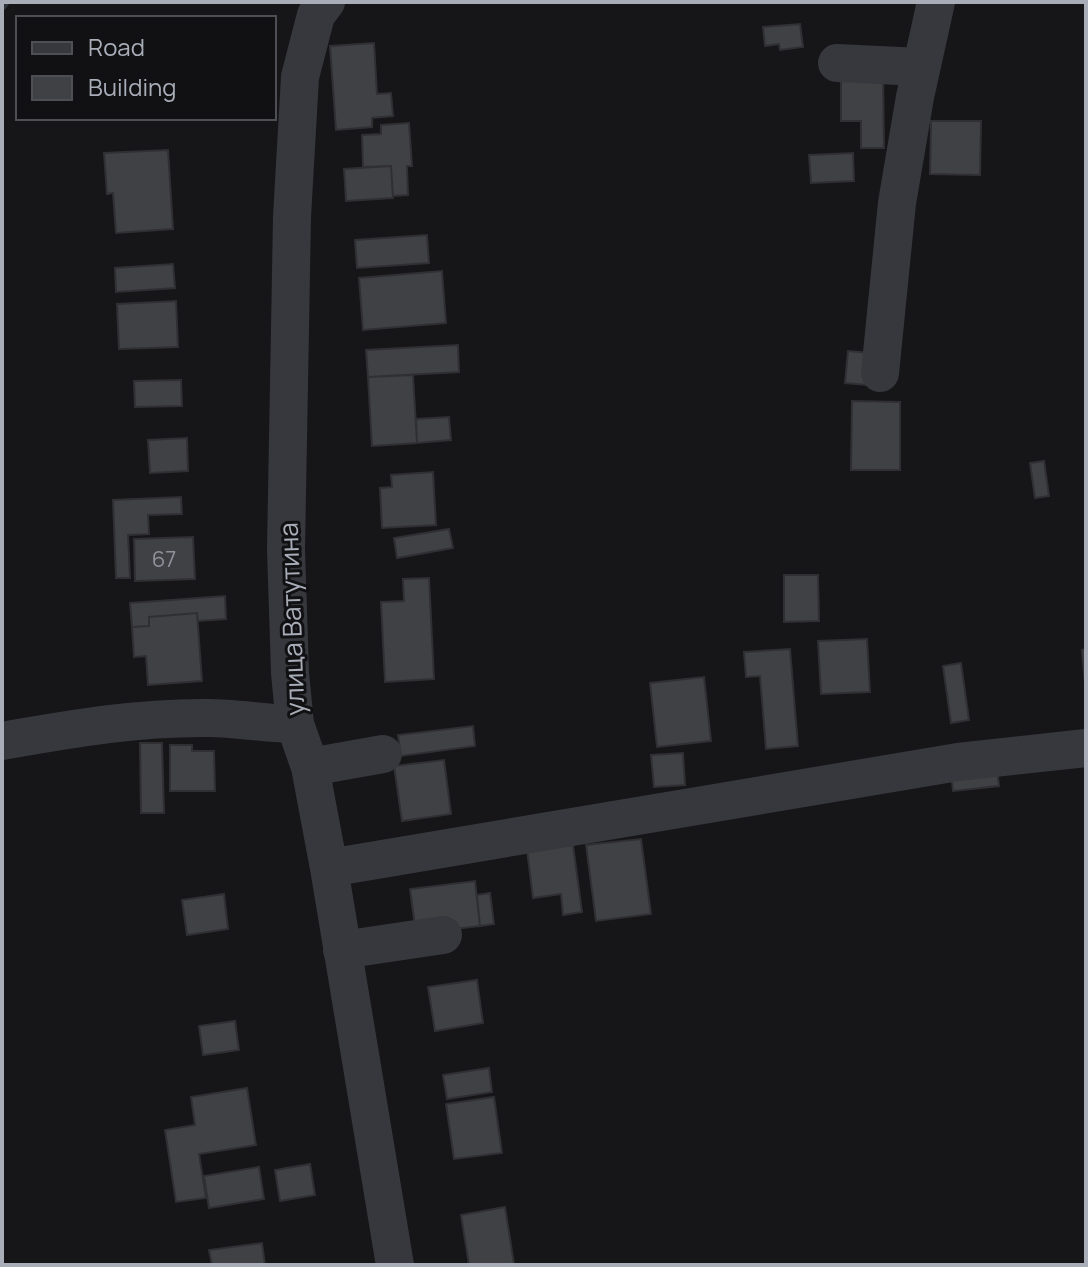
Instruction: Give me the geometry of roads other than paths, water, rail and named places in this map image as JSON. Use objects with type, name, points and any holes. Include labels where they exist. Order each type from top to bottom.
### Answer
[{"type":"street","points":[[880,373],[897,203],[936,2]]},
{"type":"street","name":"улица Ватутина","points":[[321,8],[300,77],[292,217],[286,549],[290,673],[295,724],[310,767],[329,868],[395,1265]]},
{"type":"street","points":[[837,63],[921,67]]},
{"type":"street","points":[[2,741],[81,727],[149,720],[212,718],[295,724]]},
{"type":"street","points":[[329,868],[958,762],[1086,748]]},
{"type":"street","points":[[310,767],[383,754]]},
{"type":"street","points":[[342,950],[443,935]]},
{"type":"waterway","points":[[2,6],[5,2]]}]
